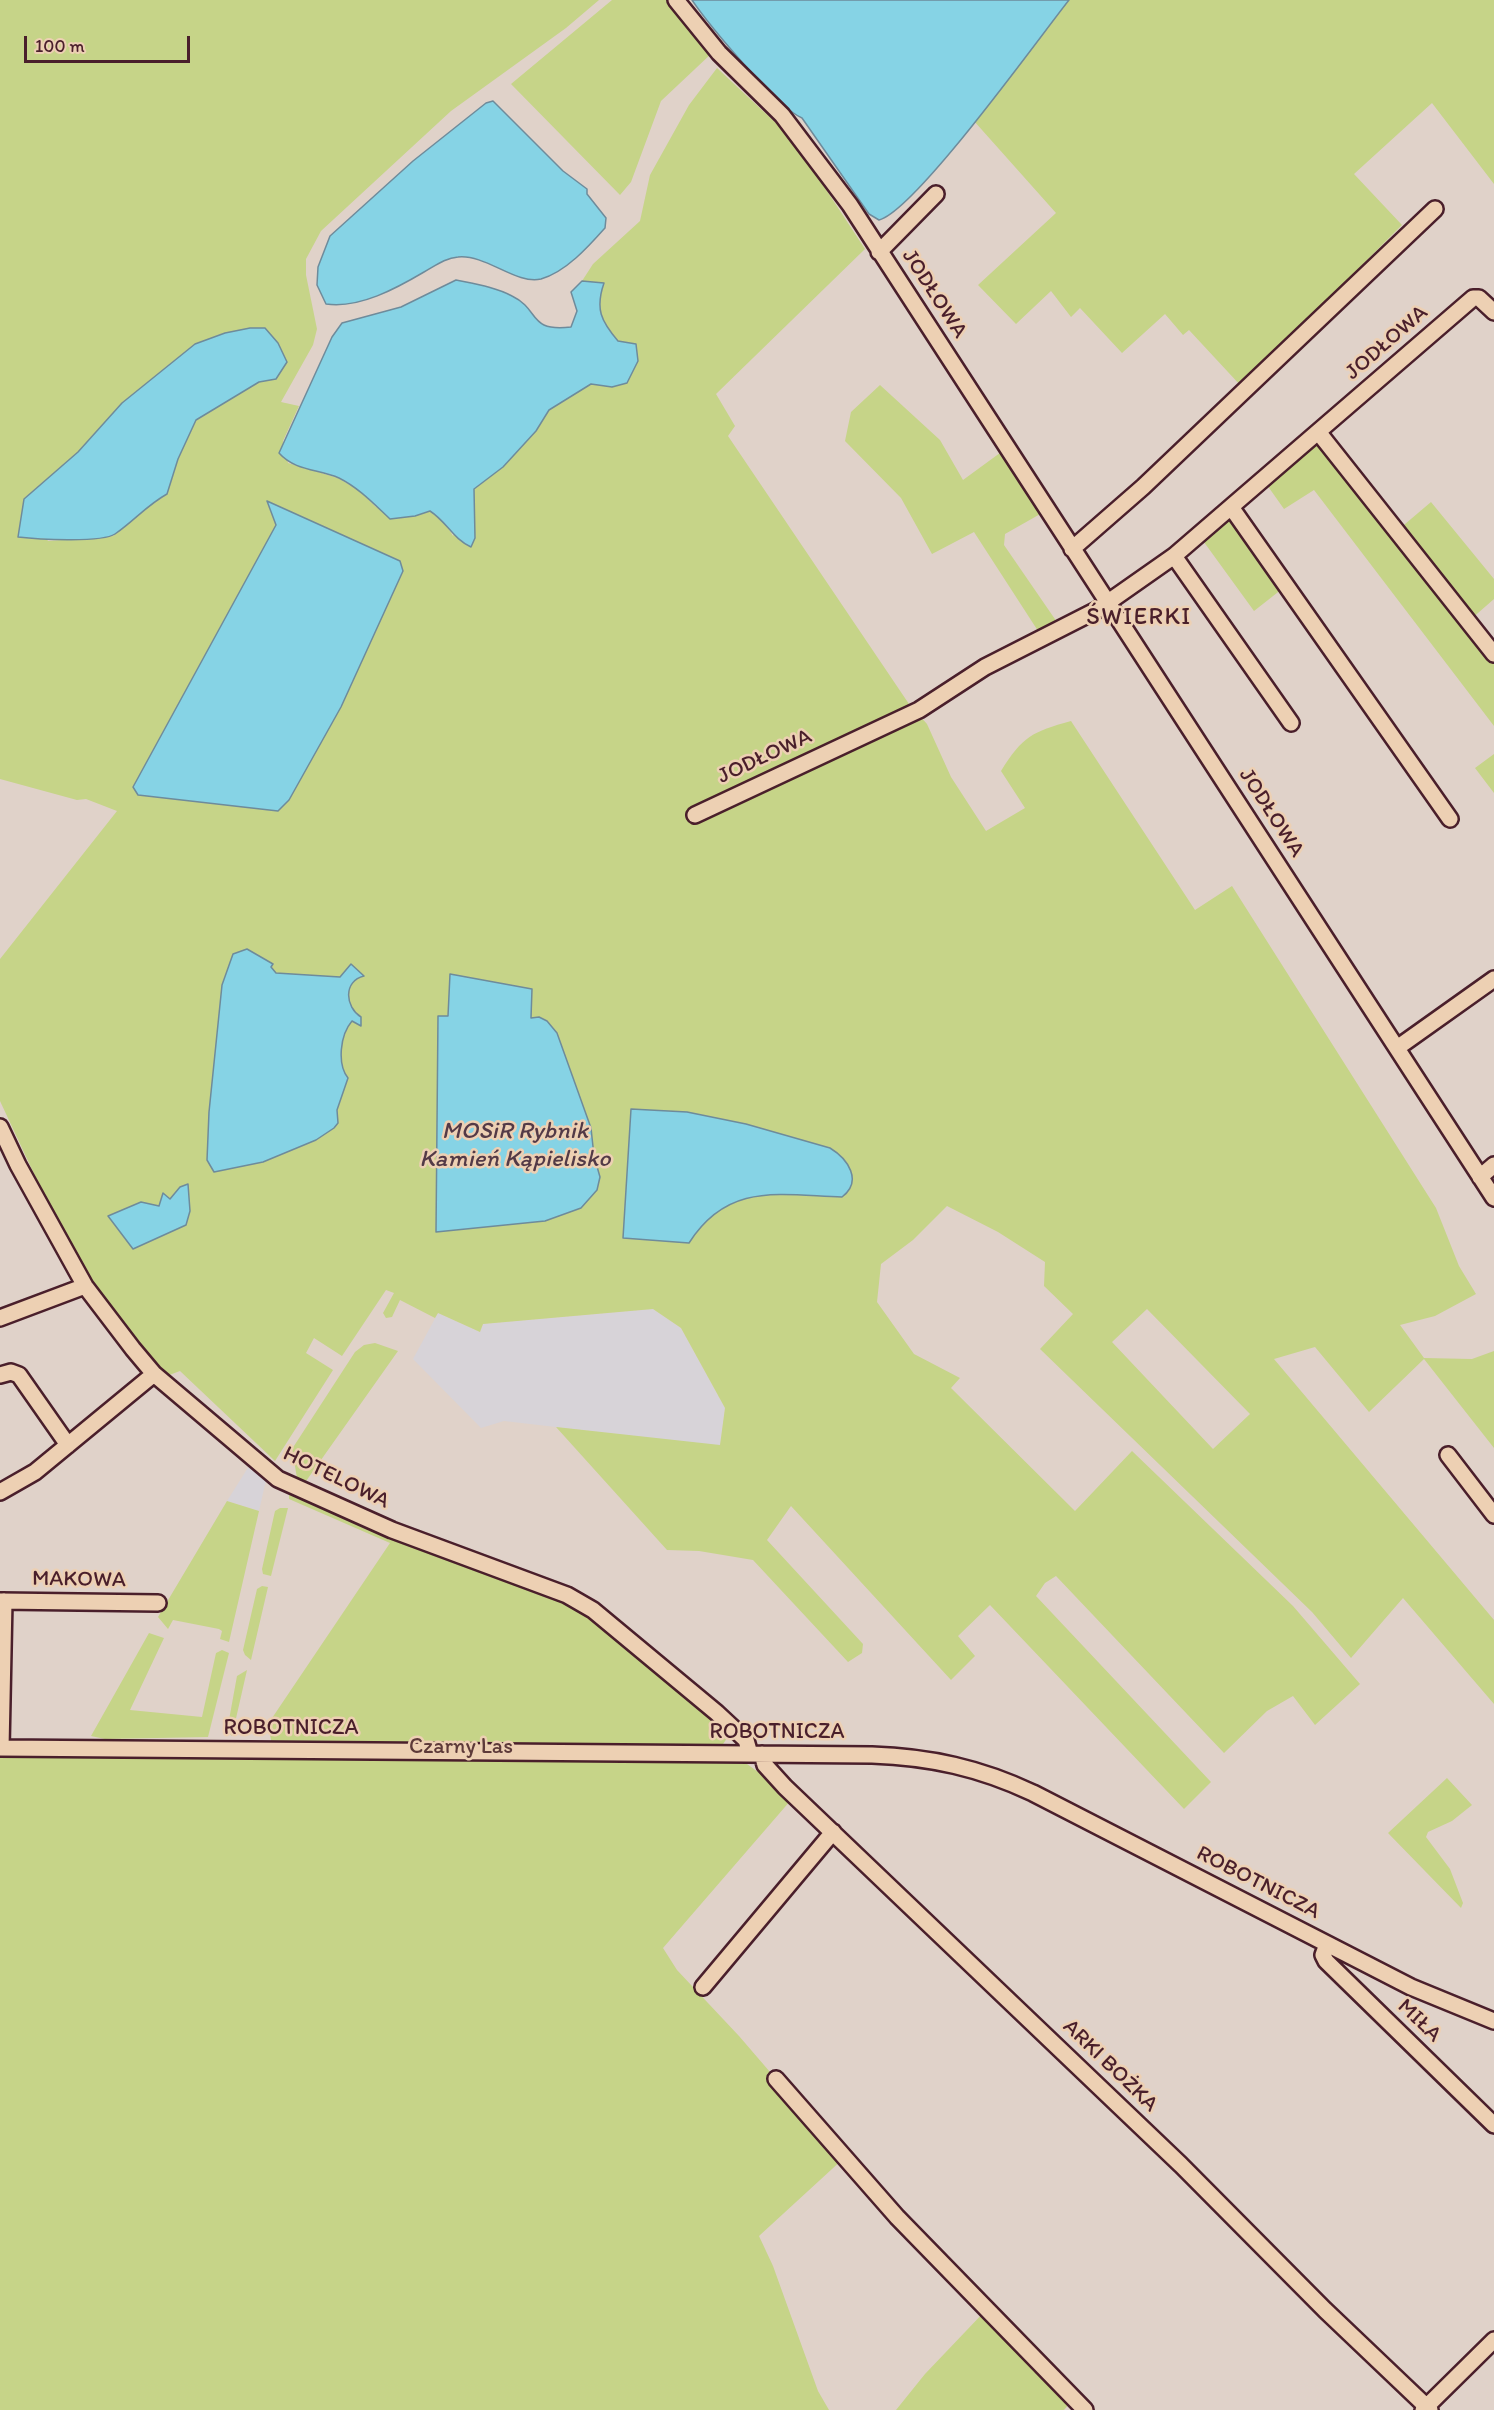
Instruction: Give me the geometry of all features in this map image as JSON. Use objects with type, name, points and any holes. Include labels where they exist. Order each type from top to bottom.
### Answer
[{"type":"street","name":"JODŁOWA","points":[[676,0],[719,53],[788,122],[858,218],[1494,1198]]},
{"type":"street","name":"JODŁOWA","points":[[879,252],[936,194]]},
{"type":"street","points":[[1072,549],[1143,487],[1435,209]]},
{"type":"street","name":"JODŁOWA","points":[[695,815],[919,710],[985,667],[1108,603],[1174,556],[1473,298],[1479,298],[1494,312]]},
{"type":"street","points":[[1319,433],[1494,654]]},
{"type":"street","points":[[1231,507],[1450,819]]},
{"type":"street","points":[[1174,556],[1291,723]]},
{"type":"street","points":[[1397,1048],[1494,979]]},
{"type":"street","name":"HOTELOWA","points":[[0,1127],[18,1165],[85,1286],[154,1374],[278,1479],[392,1530],[567,1595],[593,1610],[717,1713],[748,1742],[756,1754]]},
{"type":"street","points":[[1480,1177],[1494,1165]]},
{"type":"street","points":[[0,1318],[85,1286]]},
{"type":"street","points":[[0,1375],[11,1372],[19,1375],[68,1445]]},
{"type":"street","points":[[0,1492],[22,1482],[154,1374]]},
{"type":"street","points":[[1448,1455],[1494,1515]]},
{"type":"street","points":[[1,1748],[2,1601]]},
{"type":"street","name":"MAKOWA","points":[[2,1601],[158,1603]]},
{"type":"street","name":"ROBOTNICZA","points":[[1,1748],[908,1756],[942,1761],[981,1771],[1070,1812],[1437,2000],[1494,2021]]},
{"type":"street","name":"ARKI BOŻKA","points":[[756,1754],[768,1770],[1181,2165],[1426,2409]]},
{"type":"street","points":[[703,1987],[833,1832]]},
{"type":"street","name":"MIŁA","points":[[1327,1944],[1323,1955],[1326,1962],[1494,2125]]},
{"type":"street","points":[[776,2079],[897,2217],[1085,2410]]},
{"type":"street","points":[[1426,2409],[1494,2340]]},
{"type":"shaded area","points":[[653,1309],[681,1328],[725,1408],[720,1446],[504,1421],[481,1428],[413,1359],[438,1313],[480,1332],[483,1324]]},
{"type":"shaded area","points":[[249,1466],[266,1480],[259,1511],[227,1501]]},
{"type":"green space","points":[[0,0],[599,0],[566,28],[451,111],[321,231],[306,259],[306,275],[317,329],[313,345],[281,402],[299,406],[283,441],[288,463],[338,478],[360,491],[376,507],[415,516],[430,511],[444,520],[453,536],[474,489],[503,467],[536,431],[549,410],[591,384],[612,387],[627,383],[638,361],[613,335],[602,318],[600,296],[603,283],[582,281],[593,264],[640,221],[650,175],[689,105],[717,68],[793,139],[865,249],[716,394],[735,426],[728,436],[909,704],[927,724],[951,777],[986,831],[1025,808],[1001,771],[1016,750],[1038,732],[1071,721],[1195,910],[1232,886],[1436,1208],[1459,1266],[1476,1294],[1435,1316],[1400,1325],[1424,1358],[1472,1359],[1494,1351],[1494,1448],[1424,1359],[1369,1412],[1315,1347],[1274,1359],[1494,1620],[1494,1704],[1403,1598],[1351,1658],[1312,1612],[1040,1349],[1073,1314],[1044,1286],[1045,1262],[998,1232],[947,1206],[913,1240],[881,1264],[877,1302],[914,1354],[960,1378],[951,1388],[1075,1511],[1132,1451],[1293,1606],[1360,1684],[1315,1725],[1293,1696],[1267,1711],[1224,1753],[1056,1576],[1045,1583],[1036,1596],[1211,1782],[1184,1809],[990,1605],[958,1636],[975,1656],[951,1680],[791,1506],[767,1540],[863,1644],[862,1653],[848,1662],[753,1560],[699,1551],[667,1550],[556,1427],[720,1445],[725,1408],[681,1328],[653,1309],[483,1324],[480,1332],[438,1313],[435,1318],[400,1300],[392,1317],[386,1318],[383,1313],[394,1293],[386,1290],[342,1356],[314,1338],[306,1353],[333,1370],[275,1461],[180,1371],[164,1377],[103,1300],[57,1223],[0,1101],[0,959],[117,811],[86,799],[77,800],[0,779]],"holes":[[[195,344],[259,382],[196,420],[178,459],[167,494],[148,505],[113,536],[48,541],[24,499],[78,452],[122,403]],[[267,502],[403,571],[289,800],[133,787],[276,525]],[[1147,1309],[1250,1414],[1213,1449],[1112,1342]]]},
{"type":"green space","points":[[612,0],[670,0],[679,17],[712,53],[661,101],[631,182],[620,195],[511,84]]},
{"type":"green space","points":[[1069,0],[1494,0],[1494,184],[1432,103],[1354,174],[1402,225],[1241,386],[1189,330],[1183,335],[1165,314],[1122,353],[1080,308],[1071,317],[1051,291],[1016,324],[978,285],[1056,213],[974,121]]},
{"type":"green space","points":[[880,385],[940,440],[963,480],[1004,450],[1042,513],[1005,534],[1004,545],[1059,625],[1040,634],[974,532],[932,554],[901,498],[845,441],[851,412]]},
{"type":"green space","points":[[1317,440],[1494,664],[1494,726],[1314,490],[1284,509],[1267,485]]},
{"type":"green space","points":[[1431,502],[1494,579],[1494,599],[1470,620],[1398,530]]},
{"type":"green space","points":[[1229,513],[1282,589],[1254,611],[1201,538]]},
{"type":"green space","points":[[1494,754],[1494,793],[1475,768]]},
{"type":"green space","points":[[375,1343],[398,1351],[304,1484],[297,1478],[292,1449],[355,1352],[364,1345]]},
{"type":"green space","name":"Czarny Las","points":[[289,1491],[558,1597],[585,1614],[729,1735],[712,1761],[747,1764],[765,1777],[770,1777],[791,1800],[663,1948],[677,1970],[739,2036],[844,2158],[759,2236],[773,2266],[818,2391],[829,2410],[0,2410],[0,1753],[272,1745],[268,1724],[390,1543],[289,1499]]},
{"type":"green space","points":[[227,1501],[259,1511],[229,1642],[220,1639],[222,1631],[219,1629],[173,1620],[168,1629],[158,1617]]},
{"type":"green space","points":[[288,1508],[271,1576],[263,1574],[262,1569],[275,1511]]},
{"type":"green space","points":[[262,1586],[268,1587],[251,1660],[243,1650],[257,1589]]},
{"type":"green space","points":[[149,1633],[164,1638],[130,1710],[202,1717],[216,1653],[222,1650],[229,1653],[208,1737],[105,1739],[91,1736]]},
{"type":"green space","points":[[247,1670],[232,1736],[227,1731],[237,1676]]},
{"type":"green space","points":[[1447,1778],[1472,1805],[1452,1821],[1428,1832],[1426,1837],[1450,1869],[1463,1903],[1461,1908],[1388,1833]]},
{"type":"green space","points":[[986,2310],[1070,2403],[1064,2410],[896,2410],[925,2374]]},
{"type":"water","points":[[692,0],[1069,0],[947,157],[896,210],[879,220],[869,214],[802,118],[791,111],[761,83]]},
{"type":"water","points":[[493,101],[563,171],[587,189],[587,194],[606,218],[605,228],[568,265],[541,279],[521,278],[479,260],[458,257],[444,261],[377,296],[339,305],[326,304],[317,285],[318,267],[330,236],[413,161],[486,103]]},
{"type":"water","points":[[456,280],[485,286],[512,296],[527,307],[541,323],[557,328],[571,327],[577,311],[571,292],[582,281],[604,283],[600,308],[604,321],[618,341],[636,344],[638,361],[627,383],[612,387],[591,384],[549,410],[536,431],[503,467],[474,489],[475,538],[471,547],[459,540],[430,511],[415,516],[390,519],[346,482],[292,463],[279,453],[332,337],[342,323],[401,307]]},
{"type":"water","points":[[250,328],[265,328],[278,343],[287,362],[276,379],[259,382],[196,420],[178,459],[167,494],[108,537],[68,540],[18,537],[24,499],[78,452],[122,403],[195,344],[225,333]]},
{"type":"water","points":[[267,501],[400,561],[403,571],[341,707],[289,800],[278,811],[138,795],[133,787],[276,525]]},
{"type":"water","points":[[247,949],[273,964],[271,967],[276,973],[340,977],[351,964],[364,976],[352,983],[349,995],[352,1007],[361,1017],[361,1026],[352,1021],[343,1041],[341,1058],[348,1078],[337,1110],[338,1123],[334,1128],[316,1140],[263,1162],[214,1172],[207,1160],[209,1112],[222,985],[233,954]]},
{"type":"water","name":"MOSiR Rybnik Kamień Kąpielisko","points":[[450,974],[532,989],[531,1018],[539,1017],[547,1021],[557,1033],[591,1128],[594,1156],[600,1177],[597,1190],[581,1208],[545,1221],[436,1232],[438,1016],[448,1016]]},
{"type":"water","points":[[631,1109],[687,1112],[746,1124],[830,1148],[847,1164],[851,1171],[852,1184],[842,1197],[776,1195],[756,1196],[738,1201],[720,1210],[704,1223],[689,1243],[623,1238]]},
{"type":"water","points":[[188,1184],[190,1211],[186,1225],[133,1249],[108,1216],[141,1202],[159,1206],[163,1193],[170,1199],[180,1187]]},
{"type":"district","name":"ŚWIERKI","points":[[1139,618]]}]
